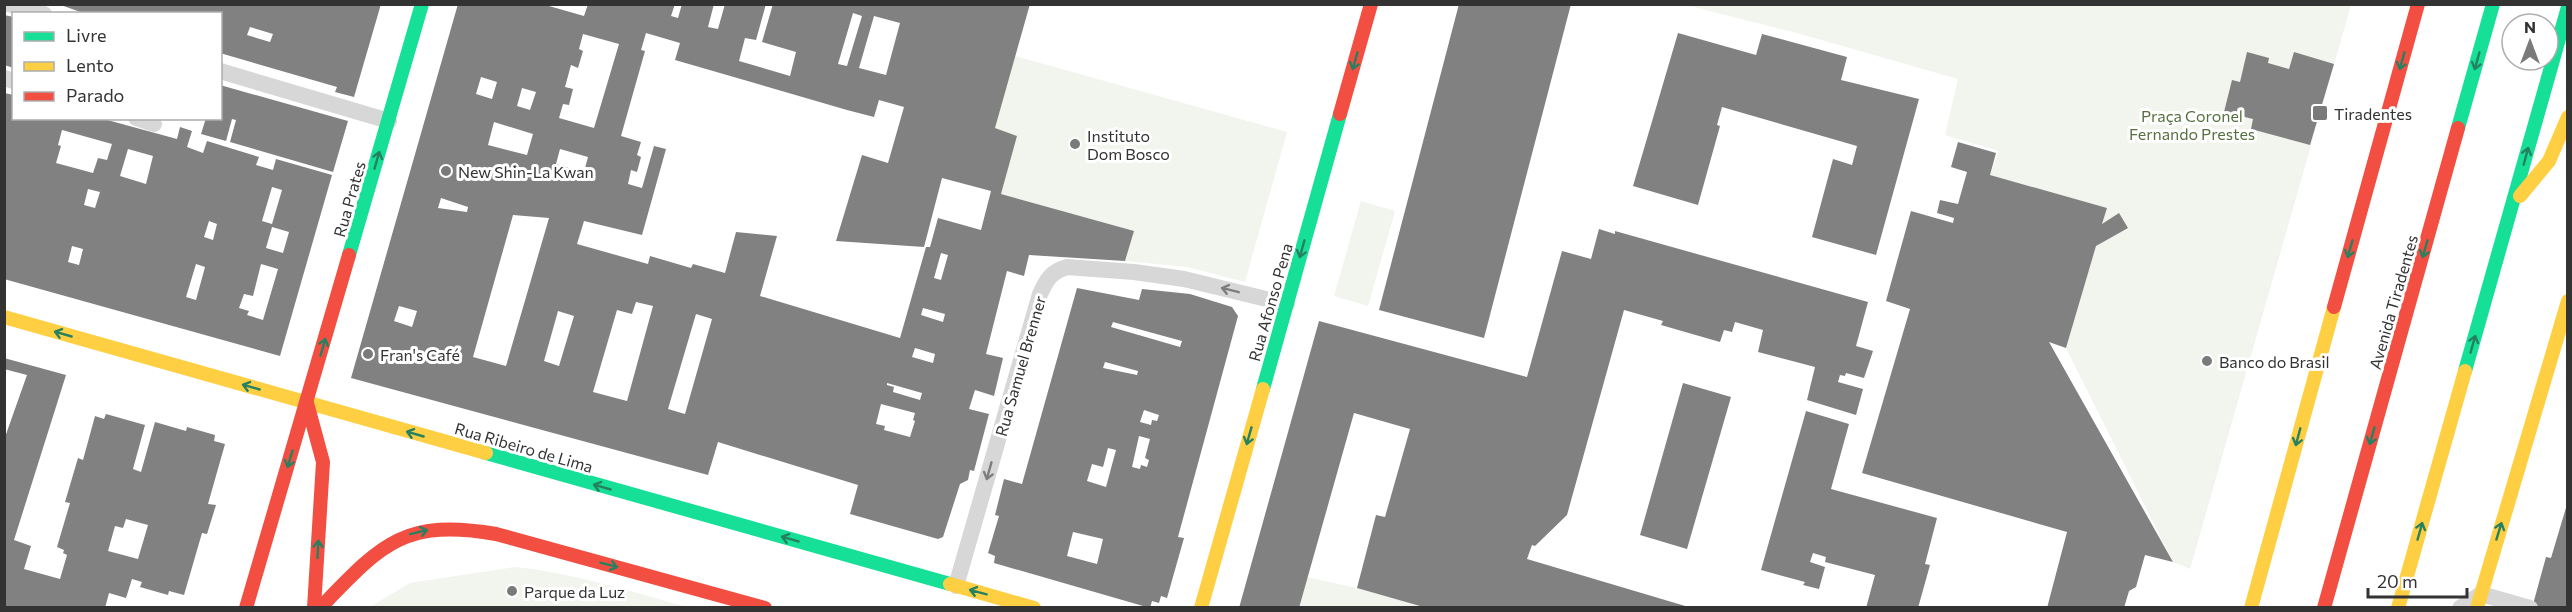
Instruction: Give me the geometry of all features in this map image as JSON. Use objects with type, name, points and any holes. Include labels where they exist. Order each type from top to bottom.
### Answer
[{"type":"main road","name":"Rua Prates","points":[[246,608],[422,4]]},
{"type":"main road","name":"Rua Afonso Pena","points":[[1201,608],[1371,4]]},
{"type":"main road","points":[[2251,608],[2418,4]]},
{"type":"main road","name":"Avenida Tiradentes","points":[[2324,608],[2493,4]]},
{"type":"main road","points":[[2398,608],[2568,7]]},
{"type":"main road","points":[[2513,205],[2549,161],[2568,117]]},
{"type":"main road","points":[[2479,601],[2568,301]]},
{"type":"main road","name":"Rua Ribeiro de Lima","points":[[4,317],[1034,608]]},
{"type":"main road","points":[[307,403],[322,462],[314,608]]},
{"type":"main road","points":[[320,608],[368,559],[390,543],[408,534],[447,527],[468,528],[496,534],[765,608]]},
{"type":"lane","points":[[8,4],[37,12]]},
{"type":"lane","points":[[222,72],[388,121]]},
{"type":"lane","points":[[142,120],[154,124]]},
{"type":"lane","name":"Rua Samuel Brenner","points":[[956,586],[1040,294],[1047,278],[1067,267],[1134,272],[1184,279],[1287,304]]},
{"type":"lane","points":[[2460,608],[2479,601],[2530,608]]},
{"type":"green space","name":"Praça Coronel Fernando Prestes","points":[[1686,5],[2351,5],[2190,569],[2173,562],[2066,348],[2107,208],[1990,175],[1999,151],[1945,135],[1958,79],[1797,33]]},
{"type":"green space","points":[[1015,56],[1287,132],[1245,282],[1187,267],[1125,261],[1133,232],[1001,194],[1017,136],[995,128]]},
{"type":"green space","points":[[1361,201],[1395,211],[1368,306],[1334,296]]},
{"type":"green space","name":"Parque da Luz","points":[[515,567],[581,578],[688,607],[370,607],[410,583]]},
{"type":"green space","points":[[1307,577],[1357,588],[1427,607],[1299,608]]},
{"type":"building","points":[[58,4],[381,4],[354,97],[335,92],[337,87],[222,54],[222,12],[80,12]],"holes":[[[250,27],[273,34],[270,42],[247,35]]]},
{"type":"building","points":[[458,4],[542,4],[584,16],[588,4],[675,4],[671,16],[678,18],[682,4],[714,4],[708,27],[718,29],[725,4],[766,4],[756,40],[745,38],[739,61],[790,76],[796,52],[762,42],[773,4],[1030,4],[995,128],[1017,136],[1001,194],[1134,231],[1125,261],[1029,255],[1024,276],[1007,271],[986,354],[1003,358],[994,396],[975,390],[969,409],[989,414],[974,471],[970,470],[968,480],[960,484],[943,537],[938,539],[850,514],[858,485],[718,442],[708,475],[351,378]],"holes":[[[853,13],[862,16],[847,66],[838,64]],[[874,16],[900,23],[886,75],[859,68]],[[646,33],[680,43],[675,60],[847,110],[874,117],[879,100],[904,107],[888,163],[862,155],[836,241],[924,247],[942,178],[991,191],[981,230],[938,218],[930,247],[926,247],[900,338],[760,296],[777,236],[736,232],[725,273],[693,264],[691,268],[650,256],[648,264],[577,244],[584,221],[642,235],[666,149],[654,146],[642,188],[628,184],[631,170],[637,172],[641,157],[637,155],[641,142],[621,136],[645,51],[641,50]],[[583,34],[619,44],[594,128],[559,118],[563,104],[569,105],[573,89],[565,87],[571,65],[578,68],[583,51],[579,49]],[[481,77],[497,82],[492,99],[476,94]],[[522,88],[536,92],[530,110],[517,106]],[[494,122],[533,134],[527,155],[488,145]],[[560,149],[588,157],[584,172],[556,164]],[[441,198],[468,207],[467,212],[438,208]],[[513,215],[549,218],[506,366],[473,357]],[[941,253],[948,255],[941,280],[934,278]],[[636,302],[653,306],[627,401],[593,392],[617,310],[632,314]],[[399,306],[417,311],[412,327],[394,321]],[[923,308],[945,314],[943,322],[921,315]],[[558,311],[574,316],[559,366],[544,361]],[[696,314],[712,319],[685,414],[668,409]],[[915,348],[935,354],[933,363],[912,357]],[[887,383],[922,393],[920,400],[893,392],[894,387]],[[881,404],[915,413],[910,437],[884,430],[885,426],[876,424]]]},
{"type":"building","points":[[1459,4],[1571,4],[1484,338],[1379,310]]},
{"type":"building","points":[[4,15],[12,17],[12,67],[4,65]]},
{"type":"building","points":[[1678,33],[1756,55],[1762,34],[1847,57],[1841,80],[1919,99],[1876,255],[1812,237],[1833,159],[1852,165],[1857,146],[1722,107],[1717,125],[1720,126],[1698,205],[1633,186]]},
{"type":"building","points":[[2247,52],[2269,58],[2268,63],[2289,69],[2294,52],[2334,64],[2310,145],[2251,129],[2253,119],[2224,112],[2232,80],[2240,82]]},
{"type":"building","points":[[222,86],[348,121],[333,172],[230,142],[236,120],[232,119],[226,141],[201,134],[205,120],[222,120]]},
{"type":"building","points":[[4,93],[12,95],[12,120],[107,120],[177,139],[180,127],[192,131],[187,147],[203,153],[207,141],[259,157],[256,165],[273,170],[276,159],[332,175],[280,356],[4,279]],"holes":[[[62,130],[112,144],[107,160],[98,158],[93,173],[56,163],[61,146],[58,145]],[[128,149],[153,156],[146,184],[120,176]],[[272,187],[282,190],[272,224],[262,221]],[[88,189],[100,192],[95,208],[84,205]],[[209,221],[217,224],[213,240],[204,237]],[[272,227],[289,232],[283,253],[266,248]],[[72,246],[83,249],[79,265],[68,262]],[[196,264],[205,267],[196,300],[186,297]],[[261,264],[278,269],[263,320],[247,315],[249,311],[239,308],[244,294],[253,296]]]},
{"type":"building","points":[[1958,142],[1996,153],[1990,175],[2107,208],[2102,224],[2119,213],[2128,228],[2096,246],[2066,348],[2049,342],[2173,562],[2145,555],[2136,587],[2129,591],[2124,608],[2047,608],[2067,532],[1862,473],[1910,309],[1886,301],[1911,211],[1953,223],[1954,218],[1937,213],[1940,200],[1958,204],[1967,172],[1951,167]]},
{"type":"building","points":[[1599,229],[1615,234],[1615,231],[1868,302],[1856,346],[1873,351],[1864,378],[1846,373],[1845,376],[1840,375],[1838,382],[1863,389],[1856,415],[1807,400],[1815,367],[1758,352],[1763,330],[1735,322],[1732,332],[1724,330],[1720,342],[1661,325],[1663,321],[1624,310],[1567,515],[1535,546],[1532,545],[1527,559],[1692,608],[1427,608],[1357,588],[1376,515],[1385,517],[1410,429],[1354,413],[1299,608],[1239,608],[1319,321],[1527,377],[1562,251],[1591,259]]},
{"type":"building","points":[[1077,288],[1139,300],[1142,289],[1190,294],[1232,307],[1238,316],[1178,537],[1184,538],[1167,598],[1161,596],[1159,603],[1152,601],[1150,608],[994,563],[995,556],[988,553],[999,516],[995,515],[1004,479],[1022,484]],"holes":[[[1113,322],[1182,341],[1180,347],[1111,327]],[[1105,362],[1138,371],[1137,375],[1103,368]],[[1144,410],[1159,415],[1157,421],[1152,420],[1151,425],[1140,422]],[[1139,436],[1150,439],[1145,458],[1149,460],[1147,467],[1141,465],[1140,469],[1132,467]],[[1108,448],[1116,450],[1106,487],[1087,481],[1092,464],[1103,467]],[[1073,532],[1103,539],[1097,564],[1067,556]]]},
{"type":"building","points":[[4,358],[66,375],[14,540],[31,546],[24,569],[60,579],[67,555],[63,553],[64,550],[57,547],[70,503],[65,502],[78,458],[83,460],[95,416],[104,419],[106,414],[145,425],[133,469],[141,472],[155,422],[186,431],[187,427],[215,435],[214,441],[225,444],[208,504],[216,505],[207,534],[202,533],[184,595],[169,591],[168,595],[140,587],[142,582],[132,579],[126,598],[109,593],[105,608],[4,608],[4,440],[27,375],[4,369]],"holes":[[[126,519],[148,525],[138,559],[108,551],[115,526],[123,528]]]},
{"type":"building","points":[[1683,383],[1731,397],[1687,549],[1640,535]]},
{"type":"building","points":[[1806,411],[1849,424],[1831,489],[1937,518],[1925,564],[1930,565],[1918,608],[1866,608],[1875,575],[1825,562],[1826,557],[1813,553],[1810,562],[1825,567],[1819,589],[1803,585],[1805,582],[1761,570]]},
{"type":"building","points":[[2568,501],[2568,608],[2532,608],[2546,557],[2551,558]]},
{"type":"traffic: fast","points":[[349,255],[422,4]]},
{"type":"traffic: fast","points":[[2458,128],[2493,4]]},
{"type":"traffic: fast","points":[[2465,371],[2568,7]]},
{"type":"traffic: fast","points":[[1263,389],[1340,114]]},
{"type":"traffic: fast","points":[[486,453],[950,584]]},
{"type":"traffic: slow","points":[[2520,196],[2549,161],[2568,117]]},
{"type":"traffic: slow","points":[[2477,608],[2568,301]]},
{"type":"traffic: slow","points":[[2251,608],[2334,307]]},
{"type":"traffic: slow","points":[[4,317],[486,453]]},
{"type":"traffic: slow","points":[[2398,608],[2465,371]]},
{"type":"traffic: slow","points":[[1201,608],[1263,389]]},
{"type":"traffic: slow","points":[[950,584],[1034,608]]},
{"type":"traffic: jam","points":[[1340,114],[1371,4]]},
{"type":"traffic: jam","points":[[2334,307],[2418,4]]},
{"type":"traffic: jam","points":[[2324,608],[2458,128]]},
{"type":"traffic: jam","points":[[246,608],[349,255]]},
{"type":"traffic: jam","points":[[307,403],[323,462],[314,608]]},
{"type":"traffic: jam","points":[[320,608],[360,568],[396,541],[438,530],[496,534],[765,608]]},
{"type":"place","name":"Tiradentes","points":[[2320,113]]},
{"type":"place","name":"Instituto Dom Bosco","points":[[1075,144]]},
{"type":"place","name":"New Shin-La Kwan","points":[[446,171]]},
{"type":"place","name":"Fran's Café","points":[[368,354]]},
{"type":"place","name":"Banco do Brasil","points":[[2207,361]]},
{"type":"place","name":"Parque da Luz","points":[[512,591]]}]
